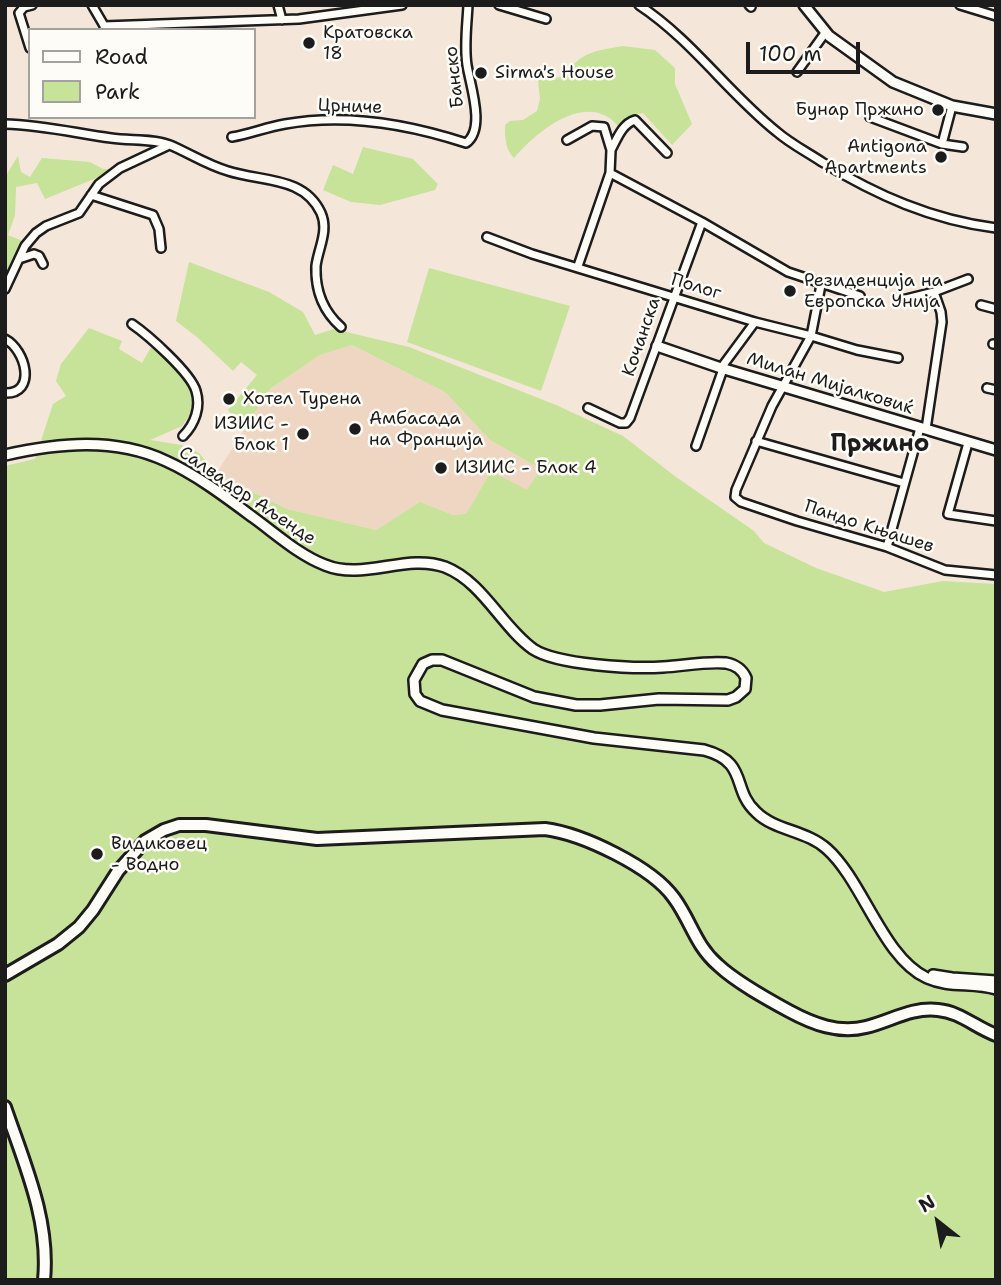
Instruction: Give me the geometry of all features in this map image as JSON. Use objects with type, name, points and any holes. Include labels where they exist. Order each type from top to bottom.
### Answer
[{"type":"main road","points":[[5,975],[58,944],[79,927],[118,871],[139,847],[164,830],[179,825],[206,825],[326,839],[545,829],[564,831],[585,838],[641,869],[666,887],[698,943],[719,966],[788,1010],[829,1028],[852,1029],[928,1009],[955,1013],[996,1035]]},
{"type":"main road","points":[[852,1029],[900,1010],[926,1005],[957,1009],[985,1024],[996,1026]]},
{"type":"main road","points":[[5,1107],[38,1206],[44,1235],[44,1280]]},
{"type":"street","points":[[28,42],[19,13],[24,7],[32,5]]},
{"type":"street","points":[[92,5],[105,28],[282,20],[402,5]]},
{"type":"street","points":[[278,5],[282,20]]},
{"type":"street","name":"Банско","points":[[466,143],[474,134],[475,110],[467,65],[468,5]]},
{"type":"street","points":[[499,5],[546,19]]},
{"type":"street","points":[[639,5],[690,45],[768,125],[791,143],[908,206],[950,220],[996,228]]},
{"type":"street","points":[[804,5],[825,33],[893,82],[952,106],[996,114]]},
{"type":"street","points":[[960,5],[996,16]]},
{"type":"street","points":[[797,72],[825,33]]},
{"type":"street","points":[[942,144],[952,106]]},
{"type":"street","points":[[870,117],[942,144],[963,148]]},
{"type":"street","name":"Црниче","points":[[233,137],[283,124],[361,120],[438,134],[466,143]]},
{"type":"street","points":[[611,150],[621,132],[631,120],[635,120],[667,153]]},
{"type":"street","points":[[5,124],[58,128],[111,139],[169,145],[228,171],[285,183],[306,192],[323,218],[323,243],[316,265],[320,300],[329,316],[341,327]]},
{"type":"street","points":[[567,140],[592,126],[601,126],[606,131],[611,150],[610,173],[578,266]]},
{"type":"street","points":[[5,289],[25,246],[36,233],[46,226],[79,213],[99,184],[120,168],[169,145]]},
{"type":"street","points":[[610,173],[622,177],[788,272],[860,296]]},
{"type":"street","points":[[91,195],[153,215],[159,229],[160,248]]},
{"type":"street","name":"Кочанска","points":[[588,408],[620,423],[626,423],[630,418],[702,222]]},
{"type":"street","name":"Полог","points":[[487,237],[532,254],[755,322],[811,335],[857,350],[898,358]]},
{"type":"street","points":[[19,259],[34,254],[43,264]]},
{"type":"street","points":[[898,302],[968,279]]},
{"type":"street","points":[[821,285],[811,335],[782,386],[756,441],[904,483]]},
{"type":"street","points":[[887,547],[904,483],[923,429],[942,322],[942,312],[934,292]]},
{"type":"street","points":[[981,306],[996,309]]},
{"type":"street","points":[[696,446],[722,369],[755,322]]},
{"type":"street","name":"Салвадор Аљенде","points":[[132,324],[169,356],[195,387],[197,411],[193,424],[183,436]]},
{"type":"street","points":[[5,339],[14,344],[23,358],[25,375],[18,390],[5,393]]},
{"type":"street","name":"Милан Мијалковиќ","points":[[657,346],[722,369],[996,450]]},
{"type":"street","points":[[987,388],[996,390]]},
{"type":"street","name":"Пандо Књашев","points":[[756,441],[736,490],[735,497],[741,502],[887,547],[945,570],[996,575]]},
{"type":"street","points":[[968,443],[948,514],[996,521]]},
{"type":"street","name":"Салвадор Аљенде","points":[[5,455],[58,444],[85,444],[129,448],[167,461],[324,565],[360,571],[404,565],[436,565],[453,571],[467,581],[516,635],[547,656],[643,667],[726,663],[740,669],[747,684],[736,697],[720,702],[680,698],[576,705],[534,696],[457,665],[437,660],[424,664],[415,675],[415,694],[421,701],[442,710],[551,732],[704,750],[719,755],[735,770],[754,811],[826,848],[885,933]]},
{"type":"street","points":[[885,933],[904,956],[929,973],[952,978],[996,981]]},
{"type":"street","points":[[885,933],[903,960],[926,978],[950,985],[996,989]]},
{"type":"shaded area","points":[[352,345],[445,392],[490,440],[541,469],[527,491],[491,471],[466,514],[453,515],[420,502],[376,530],[287,509],[216,474],[270,389],[320,355]]},
{"type":"green space","points":[[623,46],[655,50],[675,68],[675,84],[692,124],[672,145],[643,113],[632,115],[619,127],[607,116],[593,112],[564,118],[536,136],[514,158],[511,155],[505,139],[505,125],[510,121],[523,120],[537,111],[540,99],[538,80],[561,77],[582,57]]},
{"type":"green space","points":[[363,147],[413,159],[438,184],[435,190],[380,205],[351,202],[323,190],[333,165],[353,174]]},
{"type":"green space","points":[[18,156],[21,172],[30,177],[42,158],[90,162],[103,169],[116,170],[45,199],[37,183],[16,187],[15,215],[8,235],[25,242],[5,282],[5,177]]},
{"type":"green space","points":[[189,262],[269,292],[303,312],[315,335],[334,329],[409,347],[556,405],[623,436],[754,531],[764,543],[816,568],[884,592],[943,581],[996,584],[996,1280],[5,1280],[5,466],[35,459],[53,404],[66,396],[56,381],[61,364],[89,328],[122,341],[119,349],[142,363],[153,344],[190,387],[194,409],[182,426],[150,440],[182,445],[199,453],[216,474],[287,509],[376,530],[420,502],[453,515],[466,514],[491,471],[527,490],[541,469],[490,440],[445,392],[352,345],[320,355],[270,389],[247,425],[236,421],[228,410],[257,375],[241,362],[233,371],[176,321]]},
{"type":"green space","points":[[429,268],[570,306],[541,391],[407,342]]},
{"type":"place","name":"Кратовска 18","points":[[309,43]]},
{"type":"place","name":"Sirma's House","points":[[481,73]]},
{"type":"place","name":"Бунар Пржино","points":[[938,110]]},
{"type":"place","name":"Antigona Apartments","points":[[941,157]]},
{"type":"place","name":"Резиденција на Европска Унија","points":[[790,291]]},
{"type":"place","name":"Хотел Турена","points":[[229,399]]},
{"type":"place","name":"Амбасада на Франција","points":[[355,429]]},
{"type":"place","name":"ИЗИИС - Блок 1","points":[[303,434]]},
{"type":"place","name":"ИЗИИС - Блок 4","points":[[441,468]]},
{"type":"place","name":"Видиковец - Водно","points":[[97,854]]},
{"type":"district","name":"Пржино","points":[[880,445]]}]
